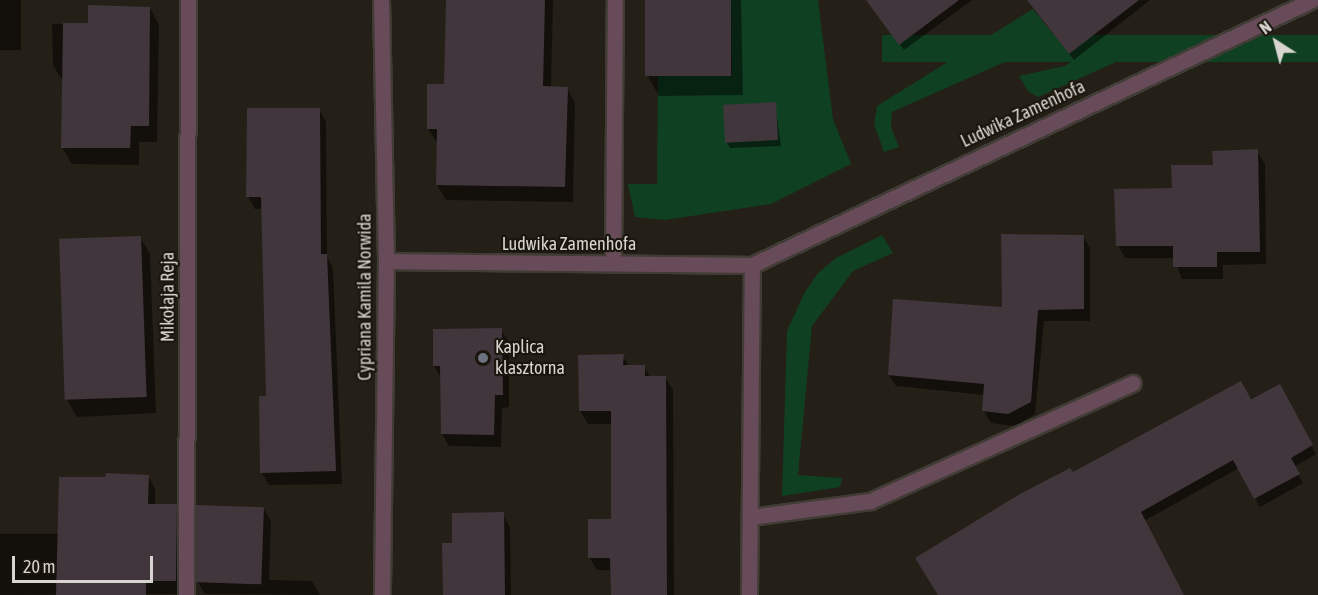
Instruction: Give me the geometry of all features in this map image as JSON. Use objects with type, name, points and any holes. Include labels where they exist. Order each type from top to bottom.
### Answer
[{"type":"street","name":"Mikołaja Reja","points":[[186,595],[188,0]]},
{"type":"street","name":"Cypriana Kamila Norwida","points":[[381,0],[386,261],[382,595]]},
{"type":"street","points":[[613,263],[615,0]]},
{"type":"street","name":"Ludwika Zamenhofa","points":[[386,261],[752,265],[1312,0]]},
{"type":"street","points":[[749,595],[752,265]]},
{"type":"street","points":[[750,517],[870,501],[1133,383]]},
{"type":"green space","points":[[731,0],[818,0],[833,119],[851,164],[771,204],[665,220],[635,217],[628,184],[657,184],[658,76],[732,75]]},
{"type":"green space","points":[[1033,9],[1069,54],[1016,57],[892,112],[891,127],[899,147],[884,152],[874,124],[877,106]]},
{"type":"green space","points":[[882,35],[1318,35],[1318,62],[882,62]]},
{"type":"green space","points":[[1115,35],[1121,52],[1114,63],[1038,97],[1028,91],[1019,76],[1065,66]]},
{"type":"green space","points":[[882,235],[893,253],[853,271],[812,326],[798,475],[842,478],[840,487],[782,496],[787,331],[805,292],[818,273],[836,258]]},
{"type":"building","points":[[446,0],[545,0],[543,86],[568,87],[565,187],[436,185],[437,129],[427,129],[427,84],[444,84]]},
{"type":"building","points":[[645,0],[731,0],[731,76],[645,76]]},
{"type":"building","points":[[866,0],[959,0],[899,45]]},
{"type":"building","points":[[1027,0],[1139,0],[1069,54]]},
{"type":"building","points":[[88,5],[150,7],[149,126],[131,126],[130,148],[61,148],[63,23],[88,23]]},
{"type":"building","points":[[776,102],[778,140],[725,143],[723,105]]},
{"type":"building","points":[[247,108],[320,108],[321,254],[327,254],[336,471],[260,473],[259,396],[266,396],[261,197],[246,197]]},
{"type":"building","points":[[1258,149],[1260,252],[1217,252],[1217,267],[1173,267],[1173,246],[1116,246],[1114,189],[1172,188],[1171,165],[1213,165],[1212,151]]},
{"type":"building","points":[[1001,234],[1084,235],[1084,309],[1038,310],[1031,402],[1008,414],[982,411],[984,384],[888,375],[893,299],[1002,307]]},
{"type":"building","points":[[141,236],[147,397],[65,400],[59,239]]},
{"type":"building","points":[[502,328],[503,395],[495,395],[494,435],[441,434],[440,366],[433,366],[433,329]]},
{"type":"building","points":[[624,354],[623,365],[645,365],[645,376],[666,376],[667,595],[611,595],[610,558],[588,558],[588,519],[611,519],[611,411],[579,411],[578,355]]},
{"type":"building","points":[[1241,381],[1251,399],[1280,384],[1313,445],[1291,458],[1300,474],[1254,499],[1233,460],[1141,512],[1184,595],[938,595],[915,558],[1020,494],[1070,468],[1073,472]]},
{"type":"building","points":[[106,473],[149,475],[148,504],[177,504],[176,581],[146,581],[146,595],[56,595],[59,477],[105,477]]},
{"type":"building","points":[[196,505],[264,507],[261,584],[193,582]]},
{"type":"building","points":[[504,512],[505,595],[443,595],[442,543],[452,543],[452,513]]},
{"type":"place","name":"Kaplica klasztorna","points":[[483,358]]}]
